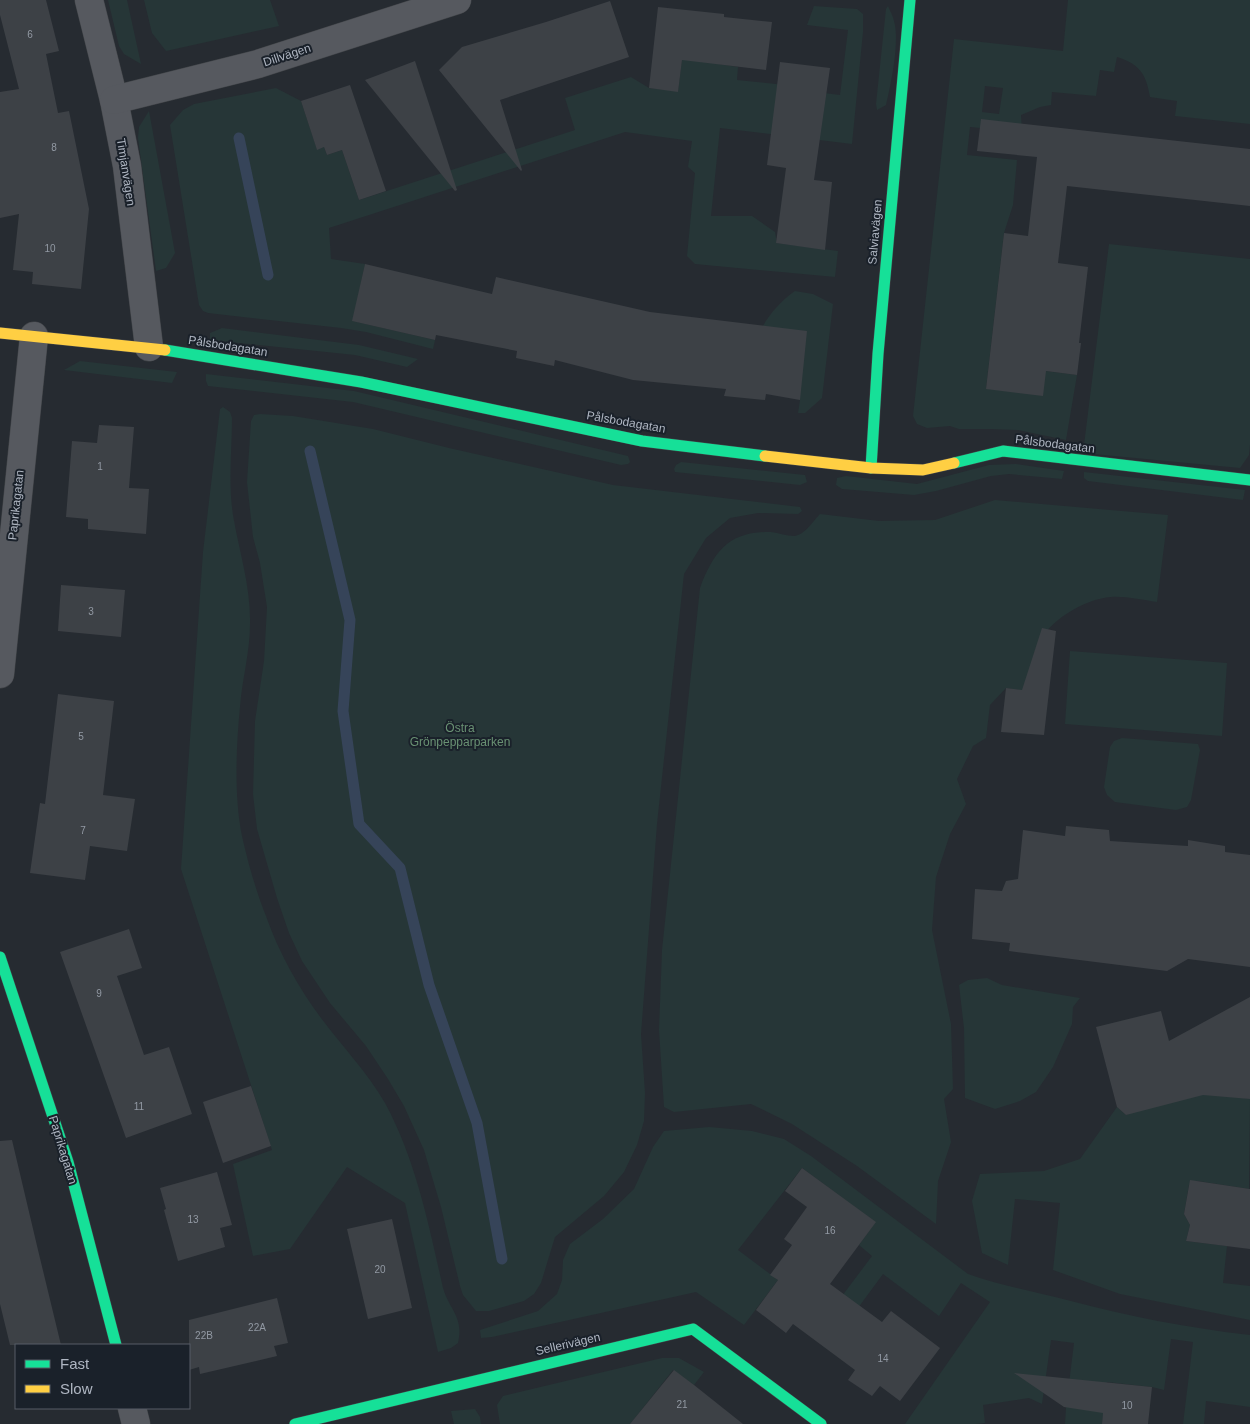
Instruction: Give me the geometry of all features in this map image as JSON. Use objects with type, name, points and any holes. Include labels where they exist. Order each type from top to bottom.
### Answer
[{"type":"street","name":"Timjanvägen","points":[[89,0],[114,100],[126,166],[149,347]]},
{"type":"street","name":"Dillvägen","points":[[114,100],[258,64],[457,0]]},
{"type":"street","name":"Salviavägen","points":[[871,468],[878,354],[910,0]]},
{"type":"street","name":"Pålsbodagatan","points":[[0,333],[149,347],[362,382],[642,441],[871,468],[923,470],[1003,451],[1250,480]]},
{"type":"street","name":"Paprikagatan","points":[[0,674],[34,336]]},
{"type":"street","name":"Paprikagatan","points":[[0,957],[68,1162],[116,1344]]},
{"type":"street","name":"Sellerivägen","points":[[295,1424],[693,1329],[821,1424]]},
{"type":"street","points":[[132,1409],[136,1424]]},
{"type":"green space","points":[[108,0],[127,0],[141,64],[124,54],[119,46]]},
{"type":"green space","points":[[144,0],[270,0],[279,26],[166,51],[152,33]]},
{"type":"green space","points":[[1068,0],[1250,0],[1250,124],[1175,116],[1177,101],[1150,97],[1144,76],[1136,66],[1117,57],[1114,72],[1100,70],[1096,96],[1052,92],[1051,105],[1040,107],[1021,115],[1022,132],[970,127],[967,155],[1017,160],[1013,205],[1004,233],[986,389],[1046,371],[1077,375],[1066,440],[1018,430],[959,429],[950,426],[927,428],[917,424],[913,416],[954,39],[1063,51]],"holes":[[[985,86],[1003,88],[999,114],[982,112]]]},
{"type":"green space","points":[[814,6],[857,9],[863,14],[863,32],[852,144],[720,128],[711,216],[752,216],[775,232],[777,243],[838,251],[835,277],[695,264],[687,256],[695,173],[688,167],[692,141],[625,132],[329,228],[331,259],[365,264],[353,321],[435,340],[433,349],[366,332],[341,328],[208,313],[203,311],[199,305],[170,125],[183,110],[194,104],[276,88],[301,101],[317,149],[324,147],[327,155],[342,150],[359,200],[575,130],[565,98],[631,77],[649,88],[678,91],[683,51],[719,64],[738,67],[737,80],[785,85],[800,90],[840,95],[848,30],[807,25]]},
{"type":"green space","points":[[888,6],[896,29],[895,51],[886,105],[877,110],[876,104],[886,9]]},
{"type":"green space","points":[[149,111],[175,253],[166,268],[156,271],[138,138],[139,127]]},
{"type":"green space","points":[[1109,244],[1250,259],[1250,445],[1249,455],[1240,468],[1083,453]]},
{"type":"green space","points":[[795,291],[813,294],[833,304],[822,398],[805,413],[798,413],[800,400],[763,326],[777,307]]},
{"type":"green space","points":[[222,328],[359,345],[418,359],[407,367],[355,355],[210,340],[210,333]]},
{"type":"green space","points":[[80,361],[177,372],[172,383],[64,370]]},
{"type":"green space","points":[[206,374],[354,391],[628,456],[630,462],[621,465],[353,402],[208,386]]},
{"type":"green space","points":[[223,407],[230,412],[232,418],[230,478],[233,515],[247,583],[250,610],[249,645],[241,697],[237,755],[238,805],[242,836],[262,906],[290,969],[321,1018],[378,1092],[396,1125],[405,1147],[420,1194],[443,1288],[458,1320],[458,1343],[451,1348],[438,1352],[405,1203],[347,1167],[290,1249],[253,1256],[233,1164],[272,1150],[181,869],[203,552],[220,409]]},
{"type":"green space","name":"Östra Grönpepparparken","points":[[254,415],[293,416],[373,429],[613,485],[800,507],[802,511],[798,514],[758,513],[730,518],[706,538],[684,574],[657,824],[641,1034],[645,1093],[644,1121],[637,1145],[624,1172],[604,1196],[555,1237],[541,1283],[534,1294],[524,1301],[489,1311],[476,1311],[463,1295],[441,1207],[424,1150],[404,1106],[366,1046],[330,1003],[302,961],[289,933],[277,898],[257,829],[253,794],[255,721],[264,661],[267,607],[260,563],[253,537],[247,482],[251,421]]},
{"type":"green space","points":[[681,462],[805,475],[807,482],[800,485],[675,472],[676,465]]},
{"type":"green space","points":[[1016,464],[1064,471],[1062,479],[1009,474],[991,476],[914,495],[842,489],[836,485],[837,478],[846,476],[917,484],[989,465]]},
{"type":"green space","points":[[1084,472],[1245,490],[1243,500],[1088,481],[1084,478]]},
{"type":"green space","points":[[995,500],[1168,515],[1157,602],[1111,597],[1090,602],[1058,620],[1042,637],[1035,650],[1026,691],[1006,688],[990,705],[986,738],[973,746],[957,779],[966,804],[950,834],[936,877],[932,930],[951,1024],[953,1089],[944,1099],[951,1142],[938,1181],[936,1224],[857,1166],[792,1124],[751,1104],[674,1112],[664,1107],[659,1030],[662,950],[700,588],[705,575],[718,554],[725,546],[744,535],[771,532],[791,536],[798,535],[820,514],[879,521],[935,520]]},
{"type":"green space","points":[[1070,651],[1227,663],[1222,736],[1065,724]]},
{"type":"green space","points":[[1122,738],[1198,744],[1200,750],[1191,800],[1187,807],[1176,810],[1115,802],[1107,795],[1104,787],[1110,747],[1114,741]]},
{"type":"green space","points":[[987,978],[1002,985],[1080,998],[1073,1007],[1072,1024],[1053,1067],[1036,1092],[1020,1101],[995,1109],[965,1098],[964,1028],[959,985],[968,980]]},
{"type":"green space","points":[[1177,1087],[1250,1099],[1249,1189],[1198,1181],[1189,1185],[1184,1214],[1190,1225],[1186,1241],[1227,1246],[1223,1283],[1250,1286],[1250,1320],[1120,1294],[1053,1270],[1060,1203],[1015,1199],[1008,1265],[982,1253],[972,1201],[980,1174],[1044,1171],[1080,1159],[1117,1107],[1126,1115]]},
{"type":"green space","points":[[709,1127],[752,1131],[784,1139],[811,1156],[968,1274],[1005,1285],[1135,1316],[1204,1329],[1250,1335],[1250,1407],[1206,1401],[1204,1424],[1183,1424],[1193,1342],[1171,1339],[1164,1390],[1107,1382],[1102,1424],[1065,1424],[1074,1343],[1051,1340],[1042,1404],[1029,1398],[983,1405],[985,1423],[905,1424],[990,1302],[961,1283],[939,1316],[883,1274],[858,1308],[842,1296],[872,1256],[859,1245],[875,1222],[802,1168],[738,1250],[778,1280],[744,1325],[696,1292],[481,1338],[480,1330],[538,1311],[557,1294],[562,1280],[563,1260],[570,1244],[603,1219],[634,1189],[653,1147],[664,1131]]},
{"type":"green space","points":[[662,1358],[679,1358],[704,1372],[694,1385],[673,1370],[632,1424],[500,1424],[497,1405],[503,1396]]},
{"type":"green space","points":[[475,1409],[480,1417],[481,1424],[454,1424],[451,1411]]},
{"type":"building","points":[[0,0],[46,0],[59,51],[46,54],[58,113],[69,111],[89,209],[81,289],[32,284],[33,272],[13,270],[19,214],[0,218],[0,92],[19,89],[0,15]]},
{"type":"building","points":[[610,1],[629,57],[500,100],[521,171],[439,70],[462,47]]},
{"type":"building","points":[[658,7],[724,14],[724,17],[772,22],[766,70],[682,60],[678,92],[649,88]]},
{"type":"building","points":[[415,61],[457,190],[455,191],[365,80]]},
{"type":"building","points":[[780,62],[830,68],[814,180],[832,182],[825,250],[776,243],[786,168],[767,165]]},
{"type":"building","points":[[350,85],[386,191],[359,200],[342,150],[327,155],[324,147],[317,150],[301,101]]},
{"type":"building","points":[[981,119],[1250,149],[1250,206],[1067,186],[1058,263],[1088,267],[1079,343],[1081,343],[1077,375],[1046,371],[1043,396],[986,389],[1004,233],[1028,236],[1037,157],[977,151]]},
{"type":"building","points":[[365,264],[492,294],[496,277],[650,312],[807,331],[800,400],[766,394],[765,400],[724,396],[726,389],[633,380],[555,360],[554,366],[516,358],[517,351],[436,335],[435,340],[352,321]]},
{"type":"building","points":[[99,425],[134,427],[129,488],[149,489],[146,534],[88,529],[88,519],[66,517],[72,441],[97,443]]},
{"type":"building","points":[[61,585],[125,590],[121,637],[58,631]]},
{"type":"building","points":[[1042,628],[1056,631],[1044,735],[1001,732],[1006,688],[1022,690]]},
{"type":"building","points":[[58,694],[114,701],[103,795],[135,799],[127,851],[90,846],[85,880],[30,873],[40,803],[45,804]]},
{"type":"building","points":[[1066,826],[1109,830],[1110,841],[1188,846],[1188,840],[1225,846],[1225,852],[1250,855],[1250,967],[1188,959],[1167,971],[1009,951],[1010,943],[972,939],[975,889],[1002,891],[1006,881],[1018,879],[1023,830],[1065,836]]},
{"type":"building","points":[[129,929],[142,968],[117,976],[144,1055],[169,1047],[192,1114],[126,1138],[60,952]]},
{"type":"building","points":[[1250,997],[1250,1099],[1203,1095],[1126,1115],[1117,1107],[1096,1027],[1161,1011],[1169,1041]]},
{"type":"building","points":[[251,1086],[271,1146],[223,1163],[203,1102]]},
{"type":"building","points":[[12,1140],[61,1344],[10,1345],[0,1304],[0,1141]]},
{"type":"building","points":[[802,1168],[876,1222],[830,1284],[882,1322],[891,1311],[940,1348],[900,1401],[880,1386],[872,1396],[848,1380],[855,1370],[793,1324],[786,1333],[756,1310],[778,1280],[770,1275],[792,1245],[784,1239],[807,1207],[785,1191]]},
{"type":"building","points":[[217,1172],[232,1225],[220,1228],[225,1247],[178,1261],[160,1188]]},
{"type":"building","points":[[1190,1180],[1250,1189],[1250,1249],[1186,1241],[1190,1225],[1184,1214]]},
{"type":"building","points":[[392,1219],[412,1308],[368,1319],[347,1229]]},
{"type":"building","points":[[277,1298],[288,1343],[274,1346],[277,1356],[200,1374],[199,1367],[190,1370],[189,1320]]},
{"type":"building","points":[[674,1370],[694,1385],[743,1424],[630,1424]]},
{"type":"building","points":[[1014,1373],[1152,1387],[1148,1424],[1102,1424],[1103,1413],[1064,1407]]},
{"type":"waterway","points":[[239,138],[268,275]]},
{"type":"waterway","points":[[310,451],[350,620],[343,711],[359,824],[400,868],[429,985],[477,1123],[502,1259]]},
{"type":"traffic: fast","points":[[871,468],[878,354],[910,0]]},
{"type":"traffic: fast","points":[[165,350],[361,382],[642,441],[765,456]]},
{"type":"traffic: fast","points":[[954,463],[1003,451],[1250,480]]},
{"type":"traffic: fast","points":[[0,957],[68,1162],[116,1344]]},
{"type":"traffic: fast","points":[[295,1424],[693,1329],[821,1424]]},
{"type":"traffic: slow","points":[[0,333],[165,350]]},
{"type":"traffic: slow","points":[[765,456],[871,468],[923,470],[954,463]]}]
